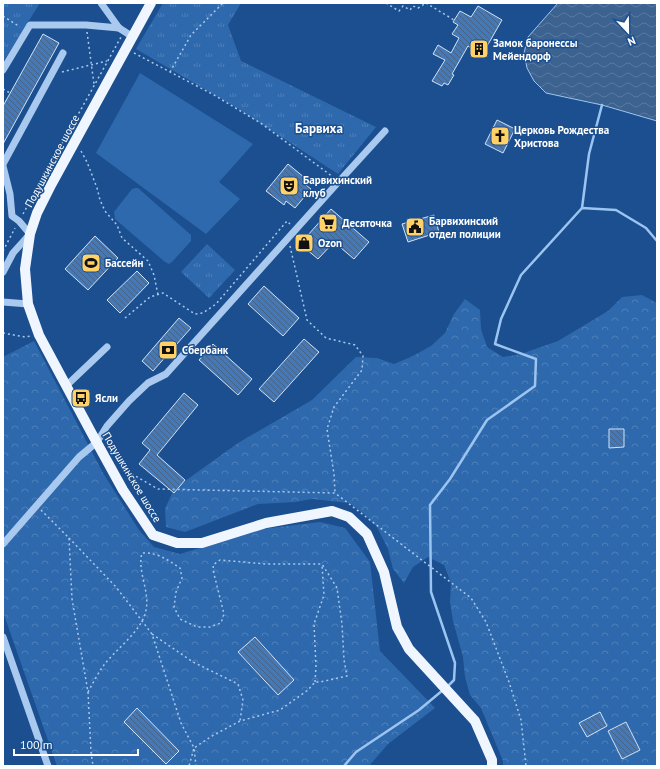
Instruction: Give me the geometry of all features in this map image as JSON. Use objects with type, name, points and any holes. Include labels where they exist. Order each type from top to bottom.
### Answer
[{"type":"main road","name":"Подушкинское шоссе","points":[[152,3],[37,212],[30,234],[25,269],[28,304],[39,335],[123,490],[153,535],[177,543],[202,543],[266,523],[332,511],[349,517],[367,534],[384,572],[397,627],[409,648],[475,721],[492,760],[492,766]]},
{"type":"street","points":[[101,3],[121,30]]},
{"type":"street","points":[[3,70],[30,25],[86,25],[121,30],[133,37]]},
{"type":"street","points":[[3,272],[13,253],[30,234],[19,221],[12,216],[10,194],[3,165],[63,53]]},
{"type":"street","points":[[3,544],[79,457],[97,442],[107,426],[129,401],[148,383],[166,374],[338,181],[385,131]]},
{"type":"street","points":[[3,302],[28,304]]},
{"type":"street","points":[[66,386],[107,347]]},
{"type":"street","points":[[3,637],[48,766]]},
{"type":"path","points":[[170,72],[191,35],[223,3]]},
{"type":"path","points":[[386,3],[399,11],[403,6],[410,10],[413,6],[418,8],[423,6],[425,3],[454,20]]},
{"type":"path","points":[[3,16],[26,31]]},
{"type":"path","points":[[86,25],[94,84]]},
{"type":"path","points":[[3,251],[107,62],[121,30]]},
{"type":"path","points":[[116,44],[214,95],[262,124],[338,181]]},
{"type":"path","points":[[51,74],[107,62]]},
{"type":"path","points":[[3,89],[10,93]]},
{"type":"path","points":[[75,142],[87,162],[105,211],[117,225],[122,238],[148,261],[154,275],[158,295]]},
{"type":"path","points":[[125,318],[150,297],[163,293],[195,314],[203,313],[216,304],[287,221],[295,229]]},
{"type":"path","points":[[288,237],[307,320],[326,338],[355,345],[363,356],[362,370],[334,407],[327,429],[334,474],[335,493]]},
{"type":"path","points":[[3,334],[25,336],[39,335]]},
{"type":"path","points":[[120,468],[158,489],[335,493],[471,598],[486,622],[509,682],[521,720],[526,766]]},
{"type":"path","points":[[37,506],[116,587],[152,634],[193,662],[238,684],[242,700],[240,721]]},
{"type":"path","points":[[69,538],[72,598],[88,692],[93,766]]},
{"type":"path","points":[[88,692],[103,666],[143,622],[146,610],[146,598],[140,561],[142,553],[150,552],[163,557],[180,568],[182,578],[176,592],[174,608],[180,619],[197,628],[221,623],[224,614],[213,565],[220,560],[273,564],[322,564]]},
{"type":"path","points":[[315,682],[348,676],[344,660],[342,624],[337,588],[322,564]]},
{"type":"path","points":[[189,766],[194,748],[212,736],[240,721],[280,710],[308,690],[315,682],[316,666],[314,624],[324,595],[322,564]]},
{"type":"path","points":[[152,634],[181,723],[194,748],[196,766]]},
{"type":"green space","points":[[3,3],[40,3],[3,62]]},
{"type":"green space","points":[[163,3],[241,3],[228,25],[241,61],[376,127],[338,174],[237,108],[136,49]]},
{"type":"green space","points":[[140,73],[253,144],[219,182],[240,199],[206,234],[96,153]]},
{"type":"green space","points":[[138,188],[191,235],[191,241],[169,264],[115,219],[114,212],[132,189]]},
{"type":"green space","points":[[207,244],[235,270],[209,298],[181,272]]},
{"type":"green space","points":[[642,295],[657,303],[657,766],[503,766],[503,761],[481,708],[470,695],[465,677],[463,657],[453,621],[450,602],[451,583],[444,565],[428,557],[413,567],[404,583],[393,569],[388,549],[377,527],[364,514],[349,503],[312,499],[295,502],[258,504],[185,532],[166,527],[165,509],[174,489],[238,443],[312,400],[356,357],[377,358],[394,364],[431,346],[445,333],[454,314],[465,299],[480,310],[481,329],[487,347],[503,357],[521,354],[558,341],[608,311],[622,297]]},
{"type":"green space","points":[[34,341],[103,473],[139,530],[154,547],[180,554],[262,529],[320,522],[345,528],[370,562],[380,651],[435,708],[388,744],[369,766],[57,766],[3,612],[3,357]]},
{"type":"water","points":[[558,3],[657,3],[657,121],[602,105],[546,93],[534,81],[527,68],[524,53],[528,37]]},
{"type":"building","name":"Замок баронессы Мейендорф","points":[[478,6],[502,20],[482,55],[468,46],[452,74],[454,75],[448,85],[444,83],[442,86],[432,81],[445,60],[433,54],[438,45],[451,53],[459,38],[452,34],[458,25],[453,22],[460,11],[471,17]]},
{"type":"building","points":[[43,34],[59,43],[3,144],[3,106]]},
{"type":"building","name":"Церковь Рождества Христова","points":[[497,120],[515,129],[503,153],[485,144]]},
{"type":"building","name":"Барвихинский клуб","points":[[288,164],[305,178],[302,182],[311,189],[295,208],[286,201],[284,205],[266,191]]},
{"type":"building","points":[[331,209],[369,242],[354,259],[334,242],[318,259],[300,244]]},
{"type":"building","points":[[434,215],[439,232],[408,242],[402,224]]},
{"type":"building","name":"Бассейн","points":[[95,236],[118,258],[88,290],[65,269]]},
{"type":"building","points":[[137,271],[149,283],[120,313],[107,300]]},
{"type":"building","points":[[264,286],[299,318],[283,336],[248,304]]},
{"type":"building","points":[[179,318],[191,328],[153,371],[142,361]]},
{"type":"building","points":[[304,339],[319,352],[274,402],[259,389]]},
{"type":"building","points":[[213,344],[252,379],[238,395],[199,360]]},
{"type":"building","points":[[184,393],[198,405],[157,455],[185,480],[174,493],[139,464],[150,450],[142,443]]},
{"type":"building","points":[[609,429],[624,429],[624,447],[609,448]]},
{"type":"building","points":[[255,637],[294,680],[278,695],[238,652]]},
{"type":"building","points":[[137,708],[179,751],[166,764],[124,722]]},
{"type":"building","points":[[600,712],[607,726],[587,737],[579,723]]},
{"type":"building","points":[[626,722],[640,750],[622,759],[608,731]]},
{"type":"waterway","points":[[582,208],[589,154],[602,105]]},
{"type":"waterway","points":[[447,687],[454,680],[455,663],[431,592],[430,505],[450,479],[487,420],[535,386],[536,359],[495,344],[501,319],[521,275],[582,208],[616,210],[646,228],[657,241]]},
{"type":"waterway","points":[[344,766],[356,752],[419,710],[443,690]]},
{"type":"place","name":"Замок баронессы Мейендорф","points":[[479,49]]},
{"type":"place","name":"Церковь Рождества Христова","points":[[500,136]]},
{"type":"place","name":"Барвихинский клуб","points":[[289,186]]},
{"type":"place","name":"Десяточка","points":[[328,223]]},
{"type":"place","name":"Барвихинский отдел полиции","points":[[415,227]]},
{"type":"place","name":"Ozon","points":[[304,243]]},
{"type":"place","name":"Бассейн","points":[[91,263]]},
{"type":"place","name":"Сбербанк","points":[[168,350]]},
{"type":"place","name":"Ясли","points":[[81,398]]},
{"type":"district","name":"Барвиха","points":[[319,128]]}]
